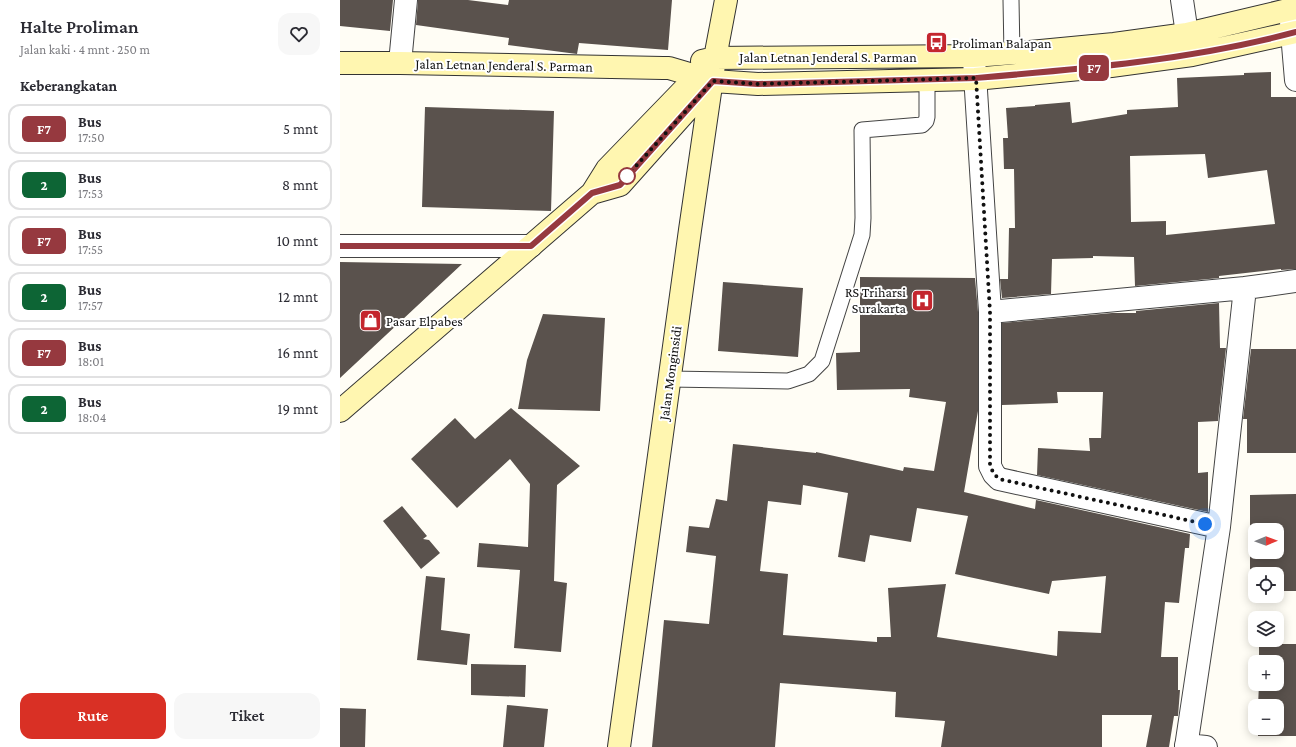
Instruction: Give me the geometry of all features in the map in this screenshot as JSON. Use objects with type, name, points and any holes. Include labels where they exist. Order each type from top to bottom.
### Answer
[{"type":"main road","name":"Jalan Monginsidi","points":[[619,747],[690,230],[705,79],[715,58],[726,0]]},
{"type":"main road","name":"Jalan Letnan Jenderal S. Parman","points":[[340,63],[669,68],[715,58],[973,56],[1012,54],[1114,44],[1187,34],[1293,9]]},
{"type":"main road","name":"Jalan Letnan Jenderal S. Parman","points":[[669,68],[705,79],[758,84],[976,78],[1111,66],[1192,55],[1294,32]]},
{"type":"main road","points":[[340,411],[592,193],[620,185],[705,79]]},
{"type":"street","points":[[400,63],[406,0]]},
{"type":"street","points":[[1182,0],[1187,34]]},
{"type":"street","points":[[1293,9],[1296,80]]},
{"type":"street","points":[[973,56],[976,78],[990,312],[990,466],[994,474],[999,479],[1219,527]]},
{"type":"street","points":[[340,246],[531,246]]},
{"type":"street","points":[[990,312],[1245,288],[1296,281]]},
{"type":"street","points":[[1193,746],[1245,288]]},
{"type":"lane","points":[[1011,0],[1012,54]]},
{"type":"lane","points":[[669,379],[788,381],[809,374],[822,361],[862,234],[864,218],[862,130],[922,125],[926,122],[927,80]]},
{"type":"building","points":[[340,0],[393,0],[390,31],[340,26]]},
{"type":"building","points":[[418,0],[468,0],[508,5],[509,0],[672,0],[668,50],[579,43],[577,54],[508,45],[509,38],[416,25]]},
{"type":"building","points":[[1271,72],[1271,97],[1296,97],[1296,269],[1281,269],[1219,276],[1219,278],[1135,286],[1134,257],[1093,256],[1093,258],[1052,259],[1051,294],[1002,298],[1000,279],[1008,279],[1009,228],[1015,228],[1014,169],[1004,169],[1003,138],[1008,138],[1006,108],[1070,102],[1072,123],[1127,114],[1127,110],[1178,107],[1177,78],[1244,75],[1244,73]],"holes":[[[1205,154],[1208,178],[1267,170],[1275,224],[1166,235],[1166,221],[1131,222],[1130,156]]]},
{"type":"building","points":[[425,107],[554,111],[551,211],[422,207]]},
{"type":"building","name":"Pasar Elpabes","points":[[340,262],[462,264],[340,378]]},
{"type":"building","points":[[860,277],[975,278],[978,312],[978,411],[964,492],[1035,509],[1036,500],[1190,534],[1189,548],[1185,548],[1179,603],[1165,602],[1161,657],[1178,657],[1178,690],[1180,690],[1178,716],[1174,716],[1169,747],[1146,747],[1152,715],[1102,715],[1102,747],[941,747],[945,721],[895,717],[896,692],[780,683],[775,747],[652,747],[664,620],[709,624],[716,556],[686,552],[689,526],[709,528],[716,499],[727,501],[733,444],[816,452],[903,471],[904,467],[934,471],[946,402],[909,397],[910,389],[837,390],[836,353],[860,352]],"holes":[[[803,485],[848,493],[838,557],[865,562],[870,535],[911,542],[917,508],[968,516],[955,574],[1049,594],[1052,581],[1106,576],[1101,633],[1058,631],[1057,656],[937,637],[946,584],[888,588],[891,637],[877,637],[877,642],[783,635],[788,574],[760,571],[768,501],[801,505]]]},
{"type":"building","points":[[723,282],[803,288],[798,357],[718,351]]},
{"type":"building","points":[[1219,303],[1220,348],[1226,348],[1218,421],[1198,422],[1198,473],[1208,472],[1208,512],[1037,475],[1038,448],[1090,451],[1089,438],[1101,438],[1103,392],[1057,392],[1058,403],[1002,405],[1002,323],[1112,313],[1136,313],[1136,311]]},
{"type":"building","points":[[543,314],[605,318],[600,411],[518,409],[527,360]]},
{"type":"building","points":[[1251,349],[1296,349],[1296,453],[1247,453],[1247,419],[1243,419]]},
{"type":"building","points":[[511,408],[580,466],[557,485],[554,581],[567,583],[561,652],[514,648],[520,570],[477,567],[479,543],[528,547],[530,484],[510,459],[457,508],[411,459],[455,418],[475,439]]},
{"type":"building","points":[[1296,494],[1296,591],[1284,591],[1284,567],[1250,567],[1250,559],[1284,559],[1284,523],[1250,523],[1250,495]]},
{"type":"building","points":[[402,506],[427,536],[423,539],[429,540],[440,553],[421,569],[383,521]]},
{"type":"building","points":[[426,576],[445,578],[441,630],[470,634],[467,665],[417,660]]},
{"type":"building","points":[[1284,644],[1296,644],[1296,736],[1258,736],[1284,735],[1284,699],[1258,699],[1259,691],[1284,691],[1284,655],[1259,655],[1259,647],[1284,647]]},
{"type":"building","points":[[471,664],[526,665],[525,697],[471,695]]},
{"type":"building","points":[[507,705],[548,709],[544,747],[503,747]]},
{"type":"building","points":[[340,708],[366,709],[365,747],[340,747]]},
{"type":"bus line","name":"F7","points":[[340,246],[531,246],[592,193],[620,185],[713,81],[758,84],[1006,76],[1111,66],[1192,55],[1296,32]]},
{"type":"place","name":"Proliman Balapan","points":[[937,43]]},
{"type":"place","name":"RS Triharsi Surakarta","points":[[922,300]]},
{"type":"place","name":"Pasar Elpabes","points":[[370,321]]},
{"type":"route","points":[[627,176],[713,81],[758,84],[976,78],[990,312],[990,466],[994,474],[999,479],[1205,524]]}]
